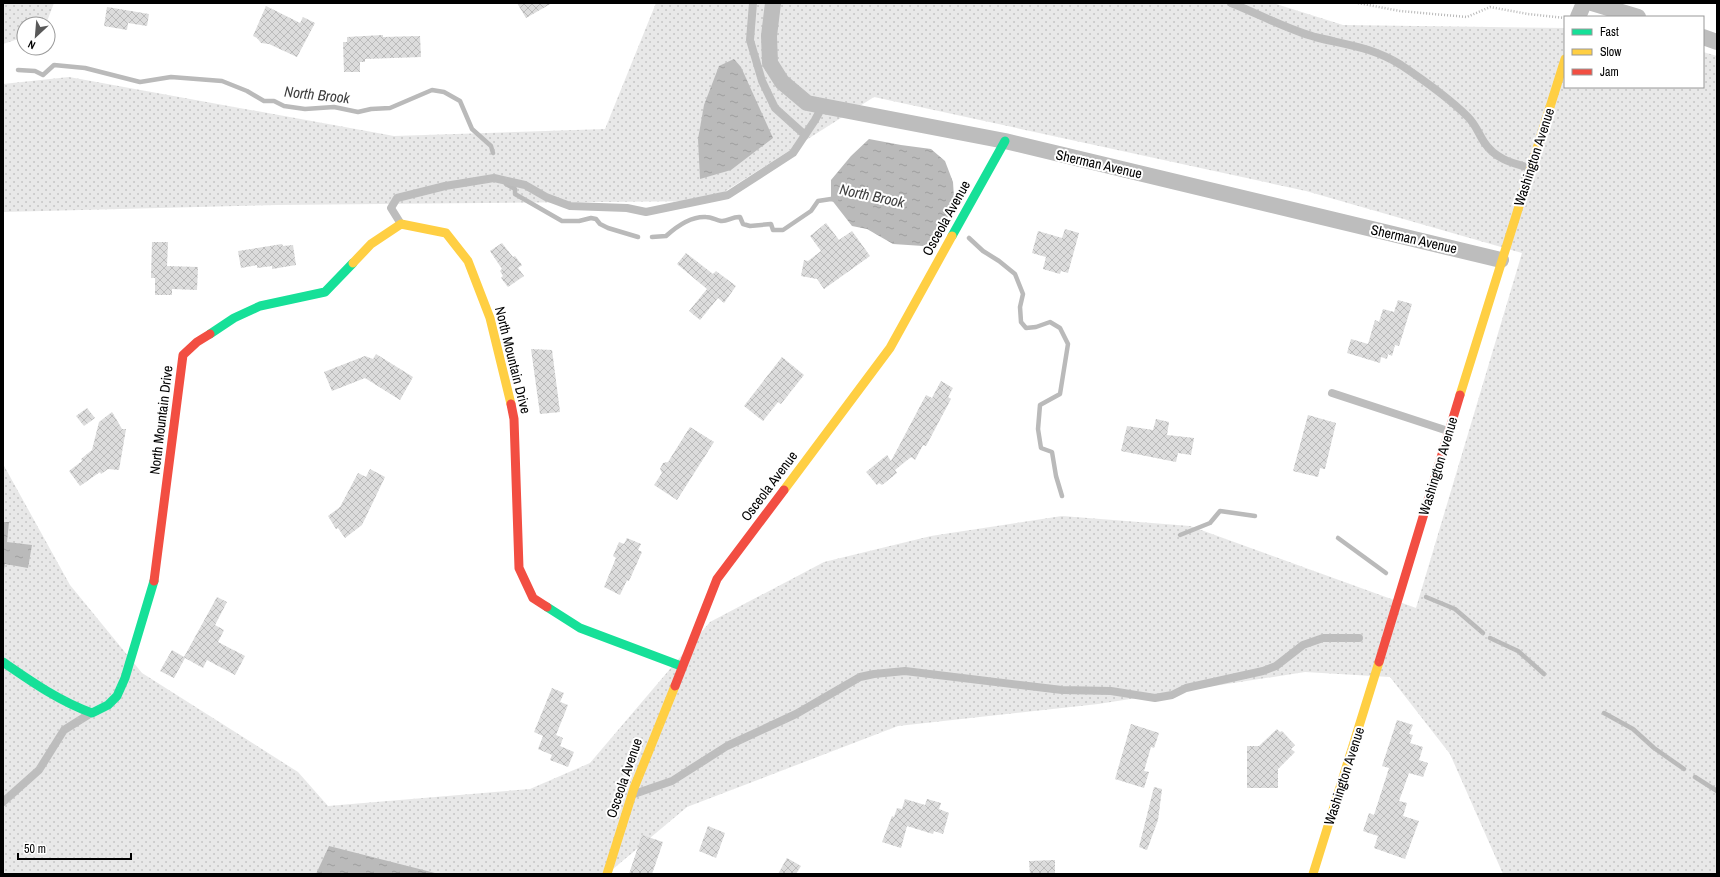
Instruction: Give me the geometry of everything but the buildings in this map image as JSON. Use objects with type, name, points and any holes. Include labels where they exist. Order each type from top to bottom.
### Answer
[{"type":"street","name":"Sherman Avenue","points":[[773,3],[769,36],[770,63],[782,82],[807,103],[1005,141],[1501,260]]},
{"type":"street","points":[[1578,16],[1584,3]]},
{"type":"street","points":[[1592,3],[1635,16]]},
{"type":"street","points":[[1704,37],[1717,42]]},
{"type":"street","name":"Washington Avenue","points":[[1313,874],[1362,719],[1501,260],[1564,62]]},
{"type":"street","name":"Osceola Avenue","points":[[607,874],[632,795],[681,666],[717,579],[890,348],[1005,141]]},
{"type":"street","name":"North Mountain Drive","points":[[92,713],[108,705],[117,696],[125,678],[153,585],[184,355],[197,342],[234,318],[260,306],[326,292],[371,244],[401,224],[446,233],[468,261],[490,318],[514,420],[519,568],[533,598],[580,628],[681,666]]},
{"type":"street","points":[[3,662],[52,694],[81,710],[92,713]]},
{"type":"lane","points":[[753,3],[750,40],[762,81],[775,108],[805,135]]},
{"type":"lane","points":[[1231,3],[1291,29],[1315,37],[1366,48],[1400,65],[1467,116],[1477,127],[1490,150],[1500,158],[1531,169]]},
{"type":"lane","points":[[401,224],[390,208],[397,198],[445,186],[494,178],[525,185],[546,197],[570,206],[627,208],[646,212],[728,194],[793,153],[823,105]]},
{"type":"lane","points":[[1332,393],[1449,431]]},
{"type":"lane","points":[[632,795],[672,781],[727,746],[796,714],[860,677],[905,671],[1062,690],[1111,691],[1155,698],[1172,695],[1186,688],[1263,671],[1276,666],[1303,645],[1323,638],[1359,638]]},
{"type":"lane","points":[[3,802],[39,770],[64,730],[92,713]]},
{"type":"path","points":[[1358,3],[1400,11],[1466,17],[1490,7],[1528,14],[1564,18]]},
{"type":"shaded area","points":[[3,3],[54,3],[49,16],[16,16],[16,40],[3,44]]},
{"type":"shaded area","points":[[656,3],[1273,3],[1343,25],[1564,28],[1564,88],[1704,88],[1704,52],[1717,56],[1717,874],[1503,874],[1450,754],[1390,677],[1305,672],[1098,704],[898,726],[687,807],[607,874],[3,874],[3,464],[70,585],[142,673],[298,772],[328,806],[530,789],[590,763],[710,622],[824,562],[931,536],[1062,516],[1190,526],[1416,608],[1522,253],[1306,191],[874,97],[710,201],[276,205],[3,212],[3,84],[69,77],[394,136],[605,129]]},
{"type":"water","points":[[734,59],[741,67],[773,138],[731,170],[700,179],[698,139],[704,105],[719,66]]},
{"type":"water","points":[[869,139],[931,149],[945,161],[953,182],[954,198],[945,225],[937,240],[923,246],[893,244],[867,229],[852,226],[831,199],[831,180],[851,156]]},
{"type":"water","points":[[3,522],[9,522],[7,542],[32,545],[28,568],[5,564],[3,575]]},
{"type":"water","points":[[329,846],[439,874],[316,874]]},
{"type":"waterway","name":"North Brook","points":[[18,70],[35,71],[43,75],[54,65],[85,68],[140,82],[171,77],[222,81],[247,91],[264,101],[274,101],[284,106],[305,109],[334,107],[358,112],[371,109],[390,108],[432,90],[444,92],[460,101],[472,129],[491,146],[493,153]]},
{"type":"waterway","name":"North Brook","points":[[506,184],[515,189],[515,194],[562,221],[579,221],[591,218],[596,219],[600,224],[608,228],[638,237]]},
{"type":"waterway","name":"North Brook","points":[[652,237],[666,236],[684,222],[700,217],[708,217],[719,221],[740,217],[743,224],[750,226],[771,224],[773,230],[783,230],[811,211],[818,201],[831,199],[836,200]]},
{"type":"waterway","name":"North Brook","points":[[969,238],[983,251],[999,261],[1015,274],[1023,294],[1020,307],[1021,322],[1026,328],[1036,327],[1050,322],[1060,328],[1068,344],[1060,394],[1040,405],[1038,429],[1041,448],[1052,452],[1056,476],[1062,496]]},
{"type":"waterway","name":"North Brook","points":[[1180,535],[1210,523],[1220,511],[1255,516]]},
{"type":"waterway","name":"North Brook","points":[[1338,538],[1386,573]]},
{"type":"waterway","name":"North Brook","points":[[1426,597],[1455,609],[1483,633]]},
{"type":"waterway","name":"North Brook","points":[[1490,638],[1518,651],[1544,674]]},
{"type":"waterway","name":"North Brook","points":[[1604,713],[1633,729],[1654,748],[1684,769]]},
{"type":"waterway","name":"North Brook","points":[[1695,777],[1717,791]]},
{"type":"traffic: fast","points":[[952,236],[1005,141]]},
{"type":"traffic: fast","points":[[210,334],[234,318],[260,306],[325,292],[353,263]]},
{"type":"traffic: fast","points":[[3,662],[24,677],[68,703],[92,713],[108,705],[117,696],[125,678],[154,581]]},
{"type":"traffic: fast","points":[[547,607],[580,628],[681,666]]},
{"type":"traffic: slow","points":[[1460,395],[1564,62]]},
{"type":"traffic: slow","points":[[353,263],[371,244],[401,224],[446,233],[468,261],[490,318],[511,404]]},
{"type":"traffic: slow","points":[[784,490],[890,348],[952,236]]},
{"type":"traffic: slow","points":[[1313,874],[1379,662]]},
{"type":"traffic: slow","points":[[607,874],[634,788],[675,686]]},
{"type":"traffic: jam","points":[[154,581],[183,355],[197,342],[210,334]]},
{"type":"traffic: jam","points":[[1379,662],[1460,395]]},
{"type":"traffic: jam","points":[[511,404],[514,419],[519,568],[533,598],[547,607]]},
{"type":"traffic: jam","points":[[675,686],[717,579],[784,490]]}]
